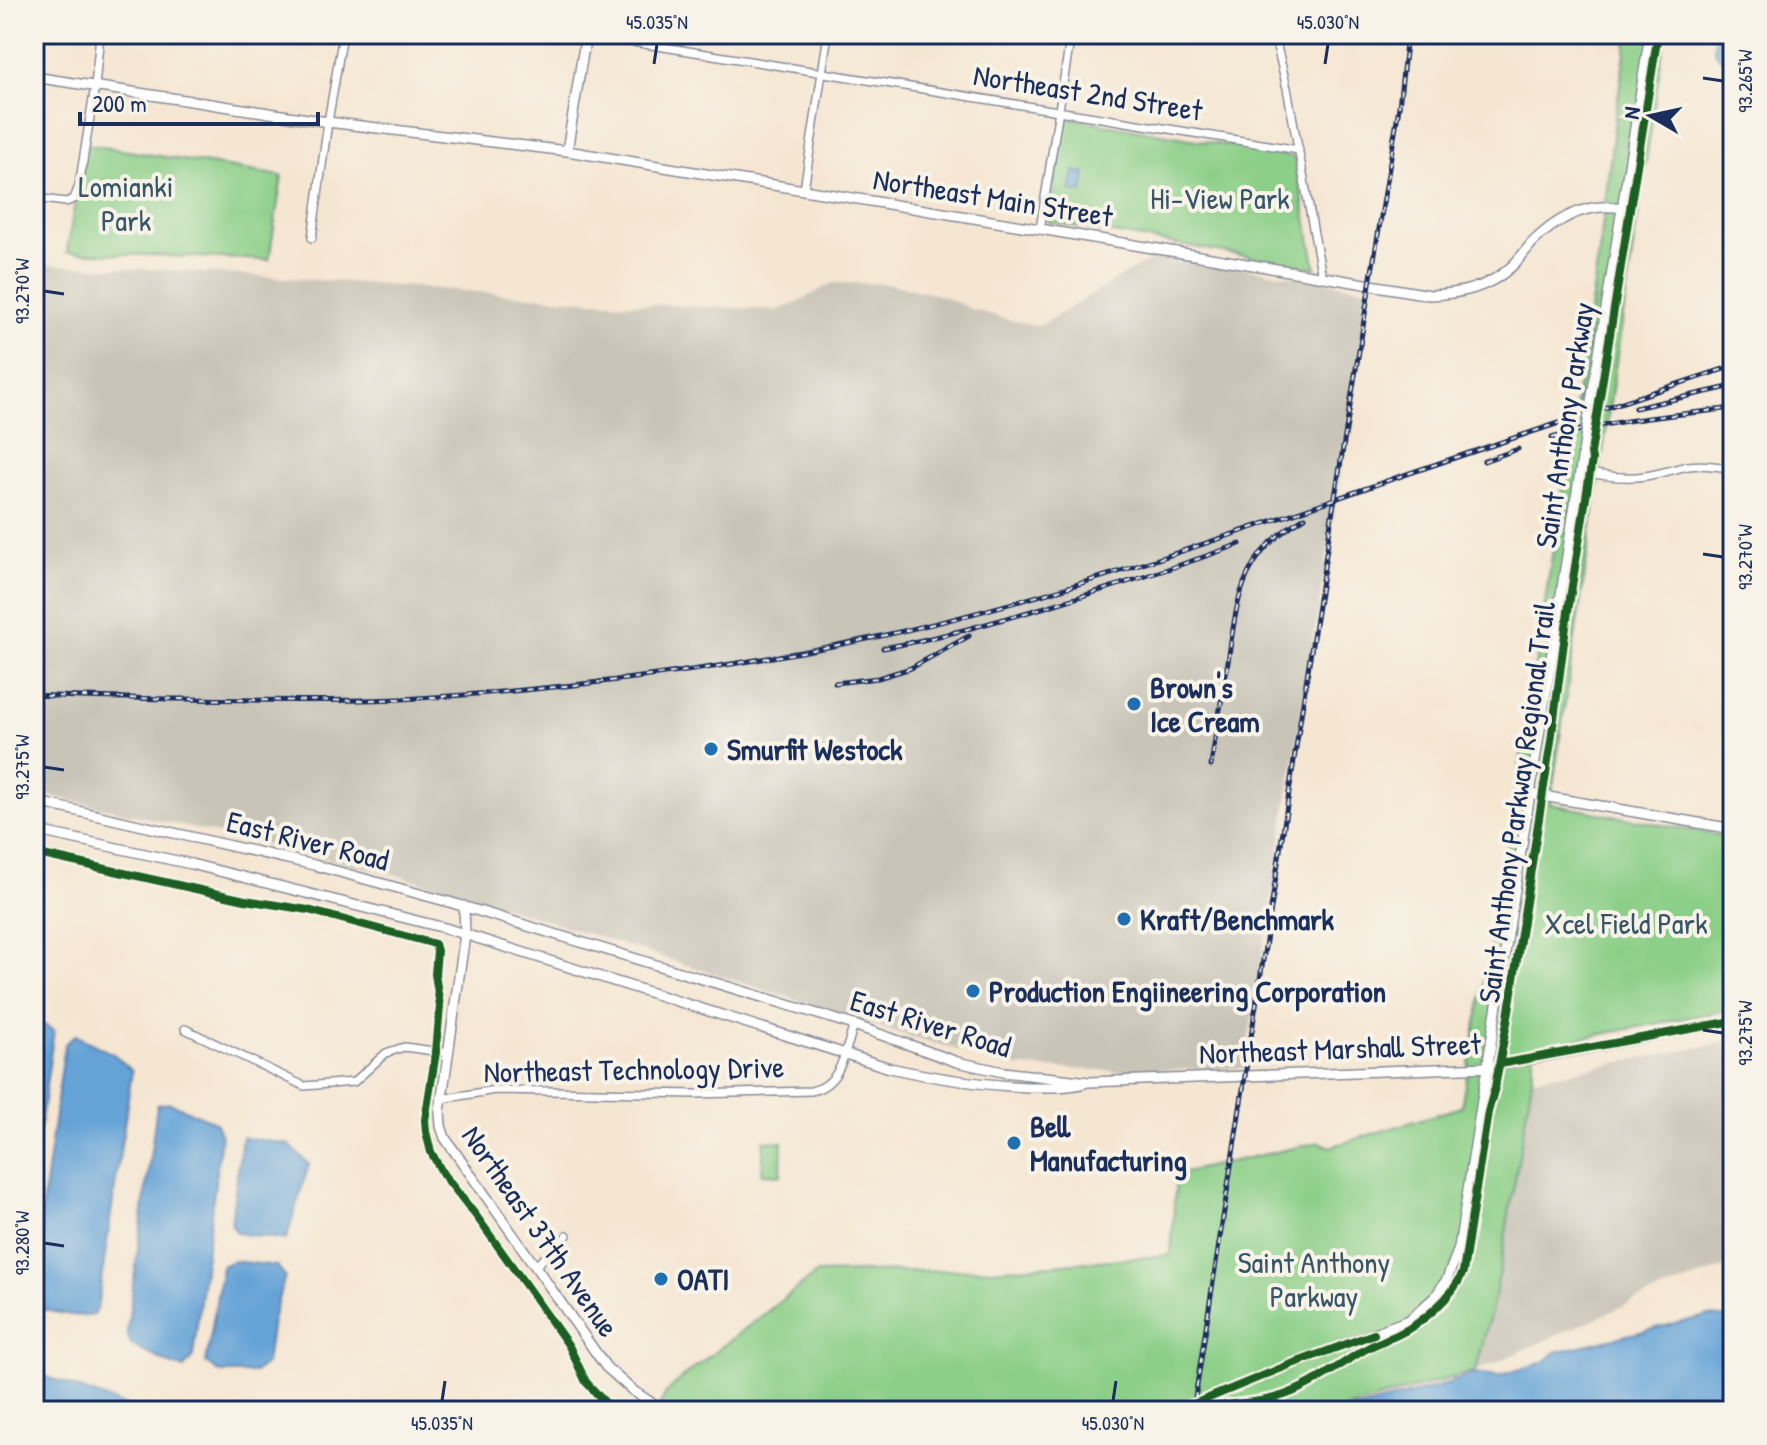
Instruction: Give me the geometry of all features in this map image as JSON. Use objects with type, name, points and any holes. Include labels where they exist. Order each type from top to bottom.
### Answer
[{"type":"street","points":[[34,198],[66,202],[74,199],[79,186],[95,86],[100,34]]},
{"type":"street","points":[[312,238],[343,34]]},
{"type":"street","points":[[567,151],[585,34]]},
{"type":"street","name":"Northeast 2nd Street","points":[[585,34],[1299,150]]},
{"type":"street","points":[[804,189],[828,34]]},
{"type":"street","points":[[1040,229],[1071,34]]},
{"type":"street","points":[[1274,34],[1322,277]]},
{"type":"street","name":"Saint Anthony Parkway","points":[[1177,1411],[1409,1320],[1436,1296],[1447,1279],[1459,1248],[1650,34]]},
{"type":"street","name":"Northeast Main Street","points":[[34,77],[328,122],[567,151],[1430,295],[1466,292],[1488,283],[1511,267],[1549,227],[1568,214],[1591,208],[1622,208]]},
{"type":"street","points":[[1581,471],[1631,477],[1690,466],[1733,469]]},
{"type":"street","points":[[1531,794],[1733,829]]},
{"type":"street","name":"East River Road","points":[[34,801],[314,865],[464,906],[854,1025],[957,1062],[1003,1072],[1089,1082]]},
{"type":"street","name":"East River Road","points":[[34,830],[220,871],[465,934],[844,1054],[931,1078],[982,1085],[1073,1086],[1089,1082]]},
{"type":"street","name":"Northeast 37th Avenue","points":[[464,906],[465,934],[441,1099],[441,1126],[445,1138],[606,1367],[632,1390],[664,1411]]},
{"type":"street","name":"Northeast Marshall Street","points":[[1089,1082],[1489,1067],[1733,1021]]},
{"type":"street","points":[[844,1054],[854,1025]]},
{"type":"street","points":[[185,1029],[304,1086],[354,1082],[386,1053],[395,1049],[404,1047],[449,1053]]},
{"type":"street","name":"Northeast Technology Drive","points":[[441,1099],[495,1090],[695,1094],[811,1091],[827,1085],[838,1073],[844,1054]]},
{"type":"street","points":[[535,1266],[567,1235]]},
{"type":"shaded area","points":[[1162,254],[1370,289],[1244,1068],[1116,1071],[1020,1067],[905,1035],[465,894],[390,873],[34,792],[34,264],[362,283],[621,303],[777,310],[797,303],[832,283],[890,284],[942,296],[971,309],[1009,320],[1040,326]]},
{"type":"shaded area","points":[[1733,1041],[1733,1264],[1634,1301],[1476,1371],[1496,1291],[1532,1079]]},
{"type":"green space","name":"Saint Anthony Parkway","points":[[1628,34],[1665,34],[1550,804],[1733,838],[1733,1009],[1534,1047],[1532,1079],[1496,1291],[1476,1371],[1335,1411],[656,1411],[666,1393],[680,1379],[817,1273],[1004,1269],[1171,1255],[1176,1174],[1320,1142],[1330,1147],[1461,1107],[1502,880],[1600,246]]},
{"type":"green space","name":"Hi-View Park","points":[[1064,117],[1294,157],[1316,268],[1048,222]]},
{"type":"green space","name":"Lomianki Park","points":[[84,144],[282,176],[269,260],[67,252]]},
{"type":"green space","points":[[764,1141],[782,1142],[781,1175],[762,1174]]},
{"type":"water","points":[[1716,34],[1733,34],[1733,65],[1716,54]]},
{"type":"water","points":[[1074,171],[1086,174],[1083,193],[1070,191]]},
{"type":"water","points":[[34,1020],[54,1030],[34,1169]]},
{"type":"water","points":[[75,1035],[115,1055],[132,1071],[97,1310],[81,1316],[34,1306],[34,1263],[65,1044]]},
{"type":"water","points":[[170,1103],[215,1122],[221,1136],[193,1357],[184,1368],[131,1345],[127,1332],[157,1105]]},
{"type":"water","points":[[242,1137],[288,1144],[309,1164],[286,1240],[237,1233],[231,1223]]},
{"type":"water","points":[[233,1261],[277,1266],[285,1276],[272,1320],[266,1364],[254,1373],[220,1373],[206,1363],[222,1266]]},
{"type":"water","points":[[1707,1316],[1733,1318],[1733,1411],[1346,1411],[1437,1387],[1475,1373],[1498,1376],[1544,1362],[1556,1352]]},
{"type":"water","points":[[34,1372],[139,1411],[34,1411]]},
{"type":"railway","points":[[1193,1411],[1333,509],[1399,107],[1407,34]]},
{"type":"railway","points":[[34,695],[265,700],[402,699],[638,678],[814,650],[936,623],[1063,589],[1733,366]]},
{"type":"railway","points":[[1635,408],[1733,386]]},
{"type":"railway","points":[[1552,438],[1619,422],[1733,408]]},
{"type":"railway","points":[[1484,461],[1518,449]]},
{"type":"railway","points":[[1211,766],[1235,616],[1246,578],[1267,546],[1305,517]]},
{"type":"railway","points":[[883,648],[946,635],[1049,606],[1240,544]]},
{"type":"railway","points":[[835,683],[878,678],[911,668],[969,636]]},
{"type":"cycle path","name":"Saint Anthony Parkway Regional Trail","points":[[1199,1411],[1268,1400],[1311,1383],[1364,1350],[1416,1324],[1444,1300],[1463,1272],[1488,1112],[1508,1017],[1591,453],[1658,34]]},
{"type":"cycle path","points":[[34,853],[245,900],[308,910],[435,944],[435,974],[440,1006],[425,1120],[431,1152],[443,1174],[569,1346],[586,1382],[613,1411]]},
{"type":"cycle path","points":[[1500,1064],[1733,1021]]},
{"type":"cycle path","points":[[1177,1411],[1374,1334]]},
{"type":"place","name":"Brown's Ice Cream","points":[[1134,704]]},
{"type":"place","name":"Smurfit Westock","points":[[711,749]]},
{"type":"place","name":"Kraft/Benchmark","points":[[1124,919]]},
{"type":"place","name":"Production Engiineering Corporation","points":[[973,991]]},
{"type":"place","name":"Bell Manufacturing","points":[[1014,1143]]},
{"type":"place","name":"OATI","points":[[661,1279]]},
{"type":"park label","name":"Xcel Field Park","points":[[1626,923]]}]
